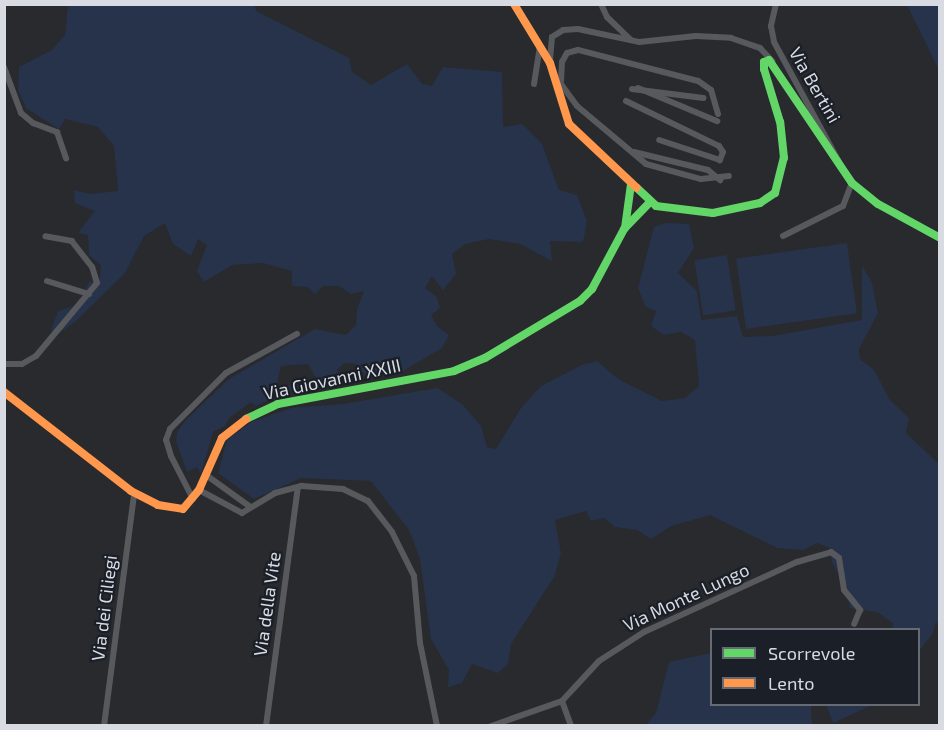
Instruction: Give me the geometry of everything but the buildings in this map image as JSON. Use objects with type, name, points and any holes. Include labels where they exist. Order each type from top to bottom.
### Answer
[{"type":"street","points":[[514,4],[550,63],[560,85],[570,126],[650,202],[674,212],[713,213],[757,204],[775,193],[784,158],[780,122],[764,69],[765,60],[772,61]]},
{"type":"street","points":[[601,4],[609,20],[633,41]]},
{"type":"street","name":"Via Bertini","points":[[776,4],[771,29],[774,42],[839,157],[849,180]]},
{"type":"street","points":[[550,63],[549,40],[563,30],[586,30],[633,41],[722,37],[755,46],[772,61],[849,180],[878,204],[939,238]]},
{"type":"street","points":[[534,84],[540,45]]},
{"type":"street","points":[[703,98],[635,89],[717,117],[711,90],[703,83],[580,51],[569,52],[564,58],[560,85],[591,121],[631,151],[657,169],[720,180],[729,176]]},
{"type":"street","points":[[5,67],[21,113],[33,123],[57,132],[66,158]]},
{"type":"street","points":[[626,101],[722,149],[720,160],[659,140]]},
{"type":"street","points":[[631,151],[708,170],[720,180]]},
{"type":"street","points":[[783,236],[843,206],[849,180]]},
{"type":"street","name":"Via Giovanni XXIII","points":[[624,229],[631,184]]},
{"type":"street","name":"Via Giovanni XXIII","points":[[194,499],[227,431],[264,408],[448,372],[486,358],[584,298],[624,229],[650,202]]},
{"type":"street","points":[[4,364],[29,361],[53,337],[98,281],[88,261],[69,239],[45,236]]},
{"type":"street","points":[[47,281],[89,294]]},
{"type":"street","points":[[4,392],[135,494],[176,510],[194,499],[171,456],[166,441],[170,429],[226,373],[297,334]]},
{"type":"street","points":[[206,474],[249,506]]},
{"type":"street","points":[[199,490],[238,512],[247,511],[249,506],[298,487],[326,486],[357,494],[374,507],[397,540],[415,581],[420,643],[437,726]]},
{"type":"street","name":"Via della Vite","points":[[266,726],[298,487]]},
{"type":"street","name":"Via dei Ciliegi","points":[[104,726],[135,494]]},
{"type":"street","name":"Via Monte Lungo","points":[[491,726],[562,701],[599,661],[638,635],[797,562],[831,552],[839,558],[844,590],[860,610],[854,624]]},
{"type":"street","points":[[562,701],[571,726]]},
{"type":"shaded area","points":[[68,5],[255,5],[256,11],[349,58],[352,72],[371,85],[407,64],[422,84],[432,86],[443,67],[502,72],[503,127],[522,124],[542,144],[559,190],[577,195],[587,221],[583,242],[550,241],[552,261],[520,244],[489,239],[465,244],[452,254],[456,274],[443,290],[432,276],[425,288],[437,297],[440,308],[431,315],[437,326],[449,335],[442,348],[403,371],[366,377],[357,364],[344,363],[337,370],[341,378],[289,391],[287,386],[316,378],[308,364],[281,366],[274,397],[256,406],[251,402],[229,418],[226,425],[213,432],[201,474],[197,467],[187,472],[176,441],[177,432],[186,420],[229,379],[315,329],[346,335],[356,325],[357,309],[364,291],[351,294],[339,286],[323,286],[315,294],[308,287],[292,286],[292,271],[263,263],[232,265],[204,282],[197,271],[207,245],[198,239],[191,256],[173,244],[165,223],[144,236],[125,273],[76,321],[61,332],[51,330],[58,311],[80,304],[89,282],[100,279],[101,265],[89,255],[88,235],[78,233],[95,211],[75,203],[74,190],[90,194],[118,191],[114,146],[98,127],[65,119],[59,129],[26,108],[18,90],[19,67],[52,50],[65,35]]},
{"type":"shaded area","points":[[907,5],[939,5],[939,76],[938,68]]},
{"type":"shaded area","points":[[666,223],[689,224],[694,248],[678,273],[697,291],[701,320],[737,316],[743,337],[772,336],[862,320],[862,265],[872,283],[878,313],[859,349],[860,359],[874,370],[890,400],[909,418],[906,433],[939,464],[939,626],[936,621],[933,633],[920,650],[920,628],[893,628],[893,623],[877,612],[850,608],[847,587],[832,563],[830,548],[817,543],[804,550],[777,548],[710,515],[671,526],[651,539],[637,530],[615,527],[604,518],[591,521],[586,511],[555,520],[561,553],[554,577],[511,644],[508,664],[498,673],[472,664],[462,683],[448,687],[449,670],[431,639],[420,559],[409,530],[371,481],[301,478],[254,499],[218,473],[227,440],[251,422],[291,408],[343,404],[437,388],[462,404],[481,426],[487,447],[496,449],[521,408],[541,386],[582,365],[597,361],[618,379],[662,401],[685,398],[699,386],[695,340],[681,332],[664,335],[651,326],[656,311],[646,307],[638,288],[654,227]]},
{"type":"shaded area","points":[[847,243],[857,313],[746,329],[736,259]]},
{"type":"shaded area","points":[[727,255],[736,310],[703,315],[694,260]]},
{"type":"shaded area","points":[[710,653],[710,706],[811,706],[812,725],[646,725],[656,713],[669,662]]},
{"type":"shaded area","points":[[826,706],[870,706],[833,723]]},
{"type":"traffic: fast","points":[[637,188],[656,206],[713,213],[760,203],[775,193],[784,158],[780,122],[764,69],[764,62],[769,60],[852,183],[878,204],[940,238]]},
{"type":"traffic: fast","points":[[625,228],[631,184]]},
{"type":"traffic: fast","points":[[246,419],[278,404],[454,371],[485,358],[580,301],[592,289],[624,229],[650,202]]},
{"type":"traffic: slow","points":[[514,4],[550,63],[569,124],[637,188]]},
{"type":"traffic: slow","points":[[4,392],[131,491],[158,505],[183,509],[199,490],[222,438],[246,419]]}]
